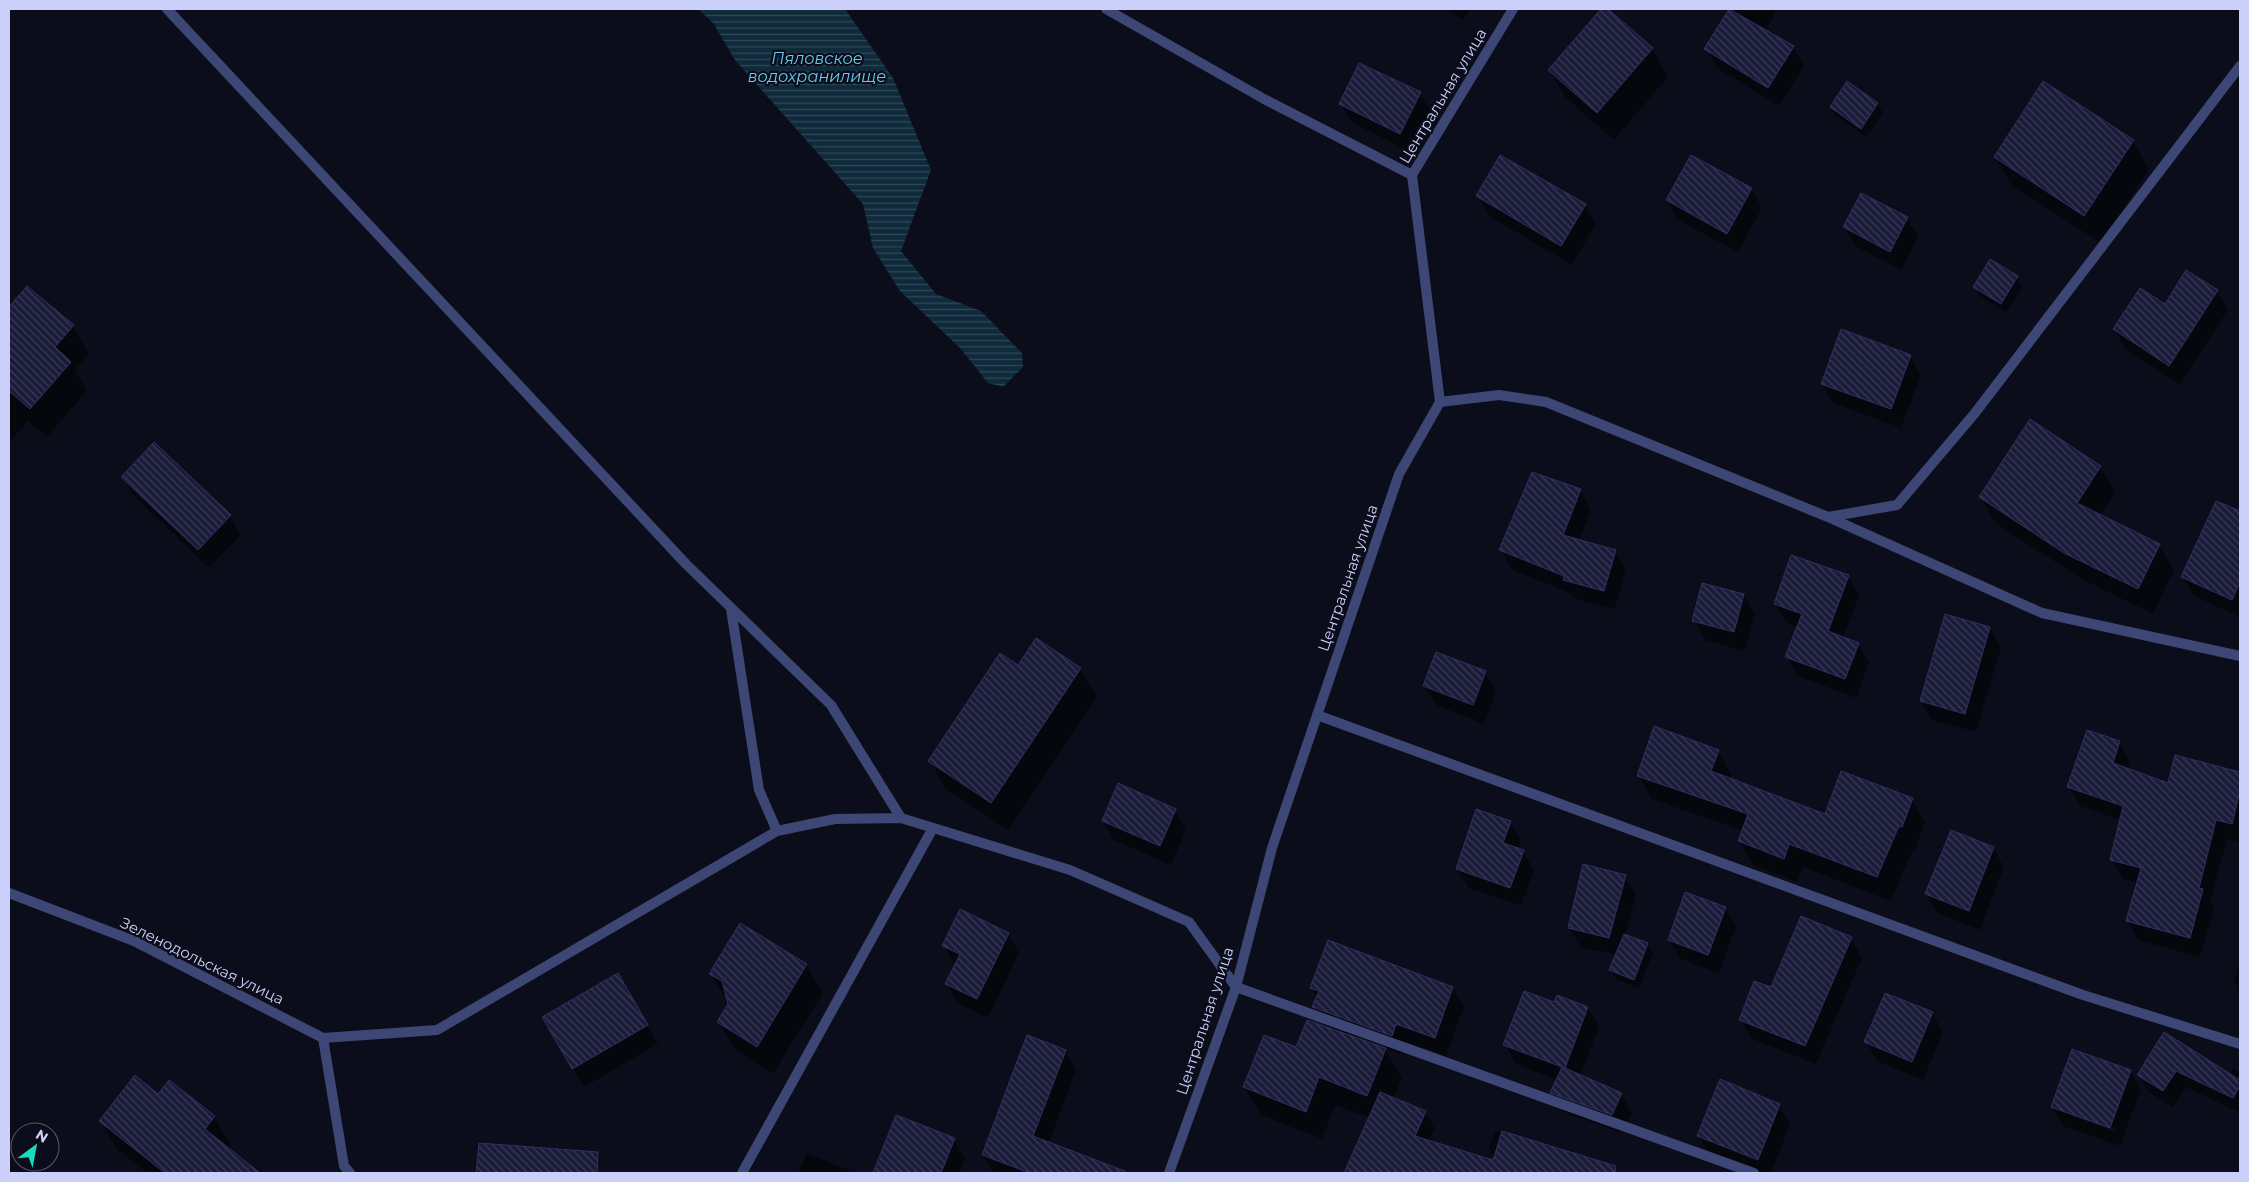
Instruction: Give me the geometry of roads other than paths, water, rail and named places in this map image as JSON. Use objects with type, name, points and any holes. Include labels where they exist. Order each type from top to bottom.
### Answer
[{"type":"street","points":[[167,9],[730,609],[831,705],[901,818]]},
{"type":"street","points":[[1106,9],[1264,99],[1412,175]]},
{"type":"street","name":"Центральная улица","points":[[1169,1173],[1236,987],[1272,848],[1399,474],[1440,402],[1412,175],[1514,9]]},
{"type":"street","points":[[1828,517],[1897,505],[1975,413],[2240,66]]},
{"type":"street","points":[[1440,402],[1499,395],[1546,402],[1828,517],[2042,613],[2240,656]]},
{"type":"street","points":[[730,609],[759,790],[777,831]]},
{"type":"street","points":[[1317,715],[2083,995],[2240,1044]]},
{"type":"street","points":[[350,1173],[344,1166],[323,1038],[437,1030],[777,831],[835,819],[901,818],[1070,870],[1189,922],[1236,987],[1754,1173]]},
{"type":"street","points":[[742,1173],[933,828]]},
{"type":"street","name":"Зеленодольская улица","points":[[9,893],[134,941],[323,1038]]},
{"type":"water","name":"Пяловское водохранилище","points":[[698,9],[845,9],[893,78],[931,170],[901,251],[936,294],[981,311],[1022,353],[1023,367],[1003,387],[988,383],[960,348],[900,291],[873,248],[863,204],[735,60],[714,24]]}]
